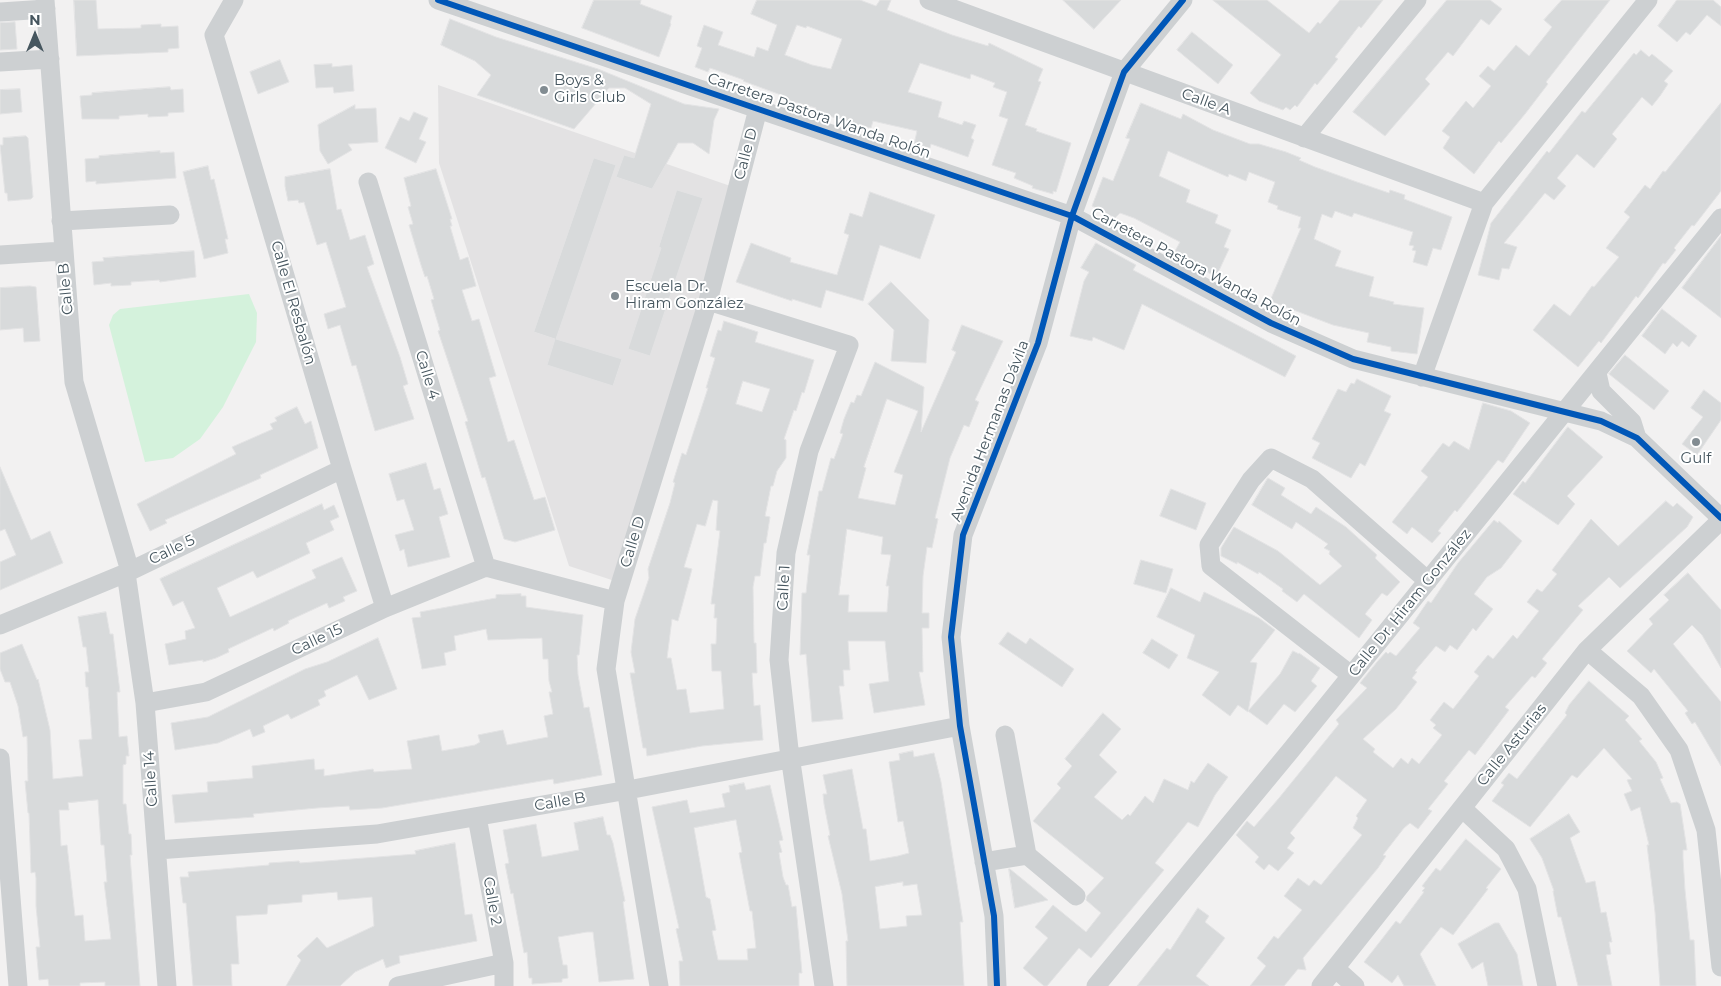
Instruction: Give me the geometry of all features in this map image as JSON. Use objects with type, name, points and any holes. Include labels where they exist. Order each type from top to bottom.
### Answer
[{"type":"street","name":"Calle El Resbalón","points":[[234,0],[214,35],[261,219],[386,608]]},
{"type":"street","name":"Carretera Pastora Wanda Rolón","points":[[438,0],[1072,216],[1271,323],[1353,359],[1422,378],[1601,421],[1637,438],[1721,519]]},
{"type":"street","name":"Avenida Hermanas Dávila","points":[[997,986],[994,916],[960,726],[951,637],[963,536],[1038,344],[1072,216],[1124,72],[1183,0]]},
{"type":"street","points":[[1304,138],[1417,0]]},
{"type":"street","points":[[1422,378],[1484,203],[1648,0]]},
{"type":"street","name":"Calle A","points":[[936,1],[1124,72],[1484,203]]},
{"type":"street","points":[[0,12],[46,5]]},
{"type":"street","name":"Calle B","points":[[46,5],[74,382],[128,572]]},
{"type":"street","points":[[0,62],[50,59]]},
{"type":"street","name":"Calle D","points":[[659,986],[628,790],[606,669],[615,601],[708,301],[758,109]]},
{"type":"street","name":"Calle 4","points":[[368,182],[486,567]]},
{"type":"street","points":[[61,221],[170,215]]},
{"type":"street","name":"Calle Dr. Hiram González","points":[[1096,986],[1566,412],[1721,218]]},
{"type":"street","points":[[0,256],[63,251]]},
{"type":"street","name":"Calle 1","points":[[708,301],[848,344],[809,452],[786,553],[780,660],[791,758],[824,986]]},
{"type":"street","points":[[1596,373],[1601,391],[1632,422],[1637,438]]},
{"type":"street","points":[[1351,674],[1210,566],[1209,545],[1251,480],[1271,458],[1312,479],[1428,580]]},
{"type":"street","name":"Calle 5","points":[[0,625],[128,572],[342,469]]},
{"type":"street","name":"Calle Asturias","points":[[1321,986],[1588,650],[1721,519]]},
{"type":"street","points":[[486,567],[615,601]]},
{"type":"street","name":"Calle 15","points":[[145,703],[206,692],[386,608],[486,567]]},
{"type":"street","name":"Calle 14","points":[[128,572],[145,703],[167,986]]},
{"type":"street","points":[[1588,650],[1641,696],[1679,750],[1706,830],[1721,967]]},
{"type":"street","name":"Calle B","points":[[157,850],[377,834],[628,790],[960,726]]},
{"type":"street","points":[[1004,735],[1027,855],[1076,896]]},
{"type":"street","points":[[0,758],[18,986]]},
{"type":"street","points":[[1462,808],[1506,849],[1527,889],[1547,986]]},
{"type":"street","name":"Calle 2","points":[[477,817],[504,964],[504,986]]},
{"type":"street","points":[[984,862],[1027,855]]},
{"type":"street","points":[[398,986],[504,964]]},
{"type":"street","points":[[1335,968],[1355,986]]},
{"type":"shaded area","points":[[438,85],[742,190],[624,584],[569,566],[439,163]]},
{"type":"green space","points":[[249,294],[257,313],[256,342],[223,407],[200,439],[173,458],[145,462],[109,325],[113,315],[120,309]]},
{"type":"building","points":[[74,0],[96,0],[98,29],[141,28],[141,25],[161,24],[161,27],[178,26],[179,48],[168,49],[168,52],[77,56]]},
{"type":"building","points":[[594,0],[641,0],[640,4],[672,16],[659,57],[582,28]]},
{"type":"building","points":[[757,0],[860,0],[876,6],[880,0],[891,0],[887,10],[952,35],[988,46],[989,43],[1043,69],[1038,81],[1041,82],[1025,125],[1037,129],[1036,131],[1071,143],[1056,192],[1053,191],[1053,194],[1032,188],[1033,186],[1014,178],[1016,173],[992,165],[1008,119],[999,116],[1007,92],[993,87],[995,83],[971,74],[970,79],[920,63],[908,92],[942,102],[938,117],[962,125],[964,121],[976,125],[971,138],[974,140],[968,157],[931,144],[930,148],[914,144],[917,131],[873,121],[871,128],[853,124],[815,111],[816,108],[780,98],[781,95],[744,80],[710,68],[708,72],[695,67],[702,48],[697,46],[704,25],[723,32],[718,45],[754,57],[757,47],[768,51],[777,25],[751,14]],"holes":[[[797,25],[806,28],[807,26],[842,39],[831,69],[812,65],[785,55]]]},
{"type":"building","points":[[1063,0],[1121,0],[1094,29]]},
{"type":"building","points":[[1213,0],[1267,0],[1309,33],[1318,22],[1320,24],[1340,0],[1383,0],[1361,28],[1359,26],[1335,57],[1338,59],[1317,85],[1315,83],[1297,107],[1295,105],[1290,110],[1286,107],[1283,110],[1259,101],[1250,93],[1281,55]]},
{"type":"building","points":[[1447,0],[1490,0],[1502,9],[1489,25],[1481,19],[1453,56],[1448,52],[1425,79],[1430,84],[1385,136],[1353,112]]},
{"type":"building","points":[[1562,0],[1610,0],[1546,82],[1548,84],[1525,114],[1501,143],[1499,141],[1474,174],[1443,148],[1450,137],[1442,131],[1466,101],[1473,108],[1491,86],[1479,76],[1488,66],[1494,71],[1516,45],[1529,56],[1552,27],[1544,20]]},
{"type":"building","points":[[1677,0],[1713,0],[1721,7],[1721,26],[1707,15],[1690,35],[1686,32],[1677,42],[1658,26]]},
{"type":"building","name":"Boys & Girls Club","points":[[450,19],[496,37],[598,69],[684,104],[719,109],[714,120],[709,154],[693,143],[678,143],[652,189],[616,177],[624,155],[634,158],[651,104],[625,88],[609,88],[574,129],[477,95],[491,75],[475,61],[441,45]]},
{"type":"building","points":[[15,22],[17,49],[0,50],[0,23]]},
{"type":"building","points":[[1192,32],[1233,65],[1218,84],[1177,50]]},
{"type":"building","points":[[1641,50],[1649,57],[1652,54],[1673,71],[1664,81],[1668,84],[1660,96],[1652,106],[1642,97],[1612,134],[1617,139],[1594,168],[1577,154],[1557,178],[1566,186],[1554,200],[1545,193],[1504,243],[1517,247],[1509,269],[1502,268],[1499,280],[1478,275],[1491,223],[1547,151],[1549,153],[1582,111],[1585,113],[1634,53],[1636,55]]},
{"type":"building","points":[[280,60],[289,82],[258,94],[250,72]]},
{"type":"building","points":[[332,64],[332,67],[352,65],[354,91],[334,93],[333,87],[316,88],[314,65]]},
{"type":"building","points":[[170,87],[171,90],[183,89],[184,112],[168,113],[168,116],[148,117],[148,114],[119,116],[119,119],[82,119],[80,96],[92,95],[92,93]]},
{"type":"building","points":[[20,89],[22,112],[0,114],[0,90]]},
{"type":"building","points":[[1141,103],[1181,119],[1183,114],[1213,130],[1250,144],[1259,144],[1286,152],[1301,158],[1299,160],[1315,167],[1354,181],[1389,193],[1390,190],[1405,195],[1404,199],[1452,217],[1441,250],[1433,248],[1427,266],[1413,262],[1416,251],[1412,250],[1414,246],[1409,245],[1413,232],[1354,213],[1352,217],[1335,211],[1332,218],[1322,214],[1314,239],[1341,251],[1335,266],[1374,277],[1369,296],[1394,302],[1393,304],[1424,308],[1417,354],[1391,351],[1391,347],[1367,342],[1369,333],[1333,325],[1270,301],[1301,228],[1298,228],[1301,217],[1277,209],[1278,206],[1268,202],[1275,182],[1249,172],[1246,181],[1229,174],[1228,177],[1168,151],[1159,176],[1190,190],[1186,202],[1218,215],[1215,223],[1231,230],[1224,247],[1229,249],[1216,277],[1174,253],[1180,242],[1134,218],[1120,213],[1115,218],[1092,206],[1103,177],[1113,181],[1130,139],[1126,138]]},
{"type":"building","points":[[1721,103],[1721,191],[1674,248],[1676,250],[1665,264],[1663,263],[1638,298],[1636,296],[1601,343],[1599,341],[1578,367],[1533,330],[1554,304],[1570,316],[1592,286],[1594,287],[1619,257],[1606,248],[1630,217],[1624,212],[1645,185],[1650,189]]},
{"type":"building","points":[[355,105],[355,109],[376,108],[378,142],[348,144],[352,150],[328,164],[320,151],[318,125]]},
{"type":"building","points":[[414,112],[428,118],[419,139],[426,142],[416,163],[385,148],[400,117],[409,121]]},
{"type":"building","points":[[26,136],[28,138],[33,197],[31,199],[8,201],[7,193],[5,193],[0,145],[3,145],[3,138]]},
{"type":"building","points":[[160,151],[160,153],[174,152],[176,178],[96,184],[96,181],[86,182],[85,159]]},
{"type":"building","points":[[594,158],[616,165],[556,339],[622,359],[613,386],[547,365],[555,339],[534,332]]},
{"type":"building","points":[[208,166],[211,180],[214,179],[228,239],[225,239],[228,253],[204,259],[183,172]]},
{"type":"building","points":[[330,169],[337,210],[341,209],[350,240],[365,235],[374,264],[367,267],[408,384],[403,386],[414,419],[375,431],[356,365],[352,366],[340,325],[328,329],[324,314],[346,307],[326,242],[317,245],[304,202],[299,203],[298,200],[288,201],[285,186],[285,177]]},
{"type":"building","points":[[436,169],[452,219],[450,219],[452,226],[450,226],[460,260],[468,257],[476,286],[462,290],[472,321],[479,319],[496,376],[489,378],[508,442],[514,440],[534,500],[545,497],[555,530],[515,542],[504,539],[485,477],[482,478],[465,422],[468,421],[438,331],[440,330],[431,300],[434,299],[409,225],[413,224],[408,207],[411,206],[404,178]]},
{"type":"building","points":[[677,190],[703,198],[650,356],[628,349],[661,248],[659,247]]},
{"type":"building","points":[[870,192],[935,215],[920,259],[880,245],[863,301],[826,290],[821,308],[792,299],[792,301],[736,282],[751,243],[791,258],[790,262],[837,275],[849,235],[844,233],[850,213],[862,217]]},
{"type":"building","points":[[1721,236],[1721,318],[1682,288]]},
{"type":"building","points":[[1096,243],[1136,265],[1133,270],[1296,356],[1285,377],[1142,304],[1124,350],[1093,337],[1092,341],[1070,336],[1084,281],[1089,272],[1081,268]]},
{"type":"building","points":[[194,251],[196,277],[160,282],[159,280],[131,282],[131,285],[111,286],[111,283],[94,285],[92,262],[104,261],[103,258]]},
{"type":"building","points":[[891,282],[929,320],[926,363],[891,361],[894,330],[868,304]]},
{"type":"building","points":[[36,287],[40,341],[24,342],[23,328],[0,330],[0,288]]},
{"type":"building","points":[[1662,309],[1697,336],[1689,347],[1682,341],[1677,347],[1673,343],[1665,354],[1642,336]]},
{"type":"building","points":[[724,321],[758,332],[755,342],[814,360],[804,393],[802,392],[796,411],[794,410],[784,439],[786,440],[786,458],[777,471],[773,486],[771,486],[765,516],[770,517],[766,543],[764,543],[760,576],[755,576],[753,587],[754,643],[756,643],[757,673],[752,673],[754,706],[760,705],[763,740],[702,746],[647,756],[646,748],[643,748],[630,673],[635,673],[631,652],[635,619],[649,578],[648,569],[670,503],[675,483],[673,482],[682,453],[686,455],[708,388],[706,388],[715,358],[710,356],[718,330],[721,331]],"holes":[[[743,381],[770,389],[762,412],[736,404]],[[713,500],[718,501],[716,530],[720,531],[711,604],[715,604],[714,618],[717,618],[716,644],[711,644],[712,671],[721,671],[724,709],[690,713],[686,689],[677,690],[671,658],[667,658],[672,619],[678,621],[692,569],[684,567],[697,524],[705,526]]]},
{"type":"building","points":[[962,325],[1003,341],[975,400],[979,402],[969,427],[964,425],[950,458],[935,518],[938,519],[932,548],[927,547],[923,576],[922,613],[929,613],[929,628],[922,628],[923,672],[919,672],[925,705],[874,713],[869,684],[889,681],[885,641],[848,641],[850,670],[843,670],[844,686],[839,686],[843,719],[812,722],[806,654],[800,655],[802,593],[806,593],[810,555],[807,555],[819,491],[822,491],[831,458],[834,459],[843,434],[840,433],[844,419],[851,402],[854,403],[857,395],[861,396],[875,362],[924,387],[921,432],[956,352],[952,350]],"holes":[[[887,399],[918,411],[894,472],[903,475],[895,505],[858,498],[866,468],[864,467]],[[847,529],[883,537],[881,554],[891,555],[886,586],[889,586],[887,612],[848,612],[849,595],[839,595]]]},
{"type":"building","points":[[1625,355],[1669,391],[1654,410],[1609,374]]},
{"type":"building","points":[[1357,379],[1391,396],[1384,411],[1391,414],[1365,466],[1360,463],[1351,478],[1312,458],[1320,443],[1312,439],[1338,389],[1346,392],[1351,383],[1354,384]]},
{"type":"building","points":[[1704,390],[1721,403],[1721,420],[1697,455],[1682,444],[1703,417],[1691,408]]},
{"type":"building","points":[[1483,403],[1511,411],[1530,423],[1503,463],[1498,460],[1457,512],[1455,510],[1438,531],[1441,533],[1432,543],[1412,527],[1407,534],[1392,522],[1428,477],[1421,471],[1443,443],[1449,447],[1454,441],[1469,450]]},
{"type":"building","points":[[297,407],[305,424],[311,421],[318,448],[260,475],[261,478],[165,520],[167,523],[150,531],[137,504],[236,454],[232,447],[273,429],[270,424],[277,421],[275,418]]},
{"type":"building","points":[[1568,427],[1603,457],[1567,496],[1575,504],[1558,525],[1513,494],[1523,481],[1525,483]]},
{"type":"building","points":[[426,463],[434,490],[440,488],[448,514],[439,517],[450,557],[408,567],[404,549],[400,551],[395,535],[414,530],[404,499],[397,501],[389,474]]},
{"type":"building","points":[[0,467],[31,540],[50,531],[63,563],[0,590],[0,562],[16,555],[5,529],[0,531]]},
{"type":"building","points":[[1268,478],[1285,488],[1281,495],[1311,514],[1316,507],[1346,527],[1377,555],[1375,558],[1400,582],[1387,596],[1382,593],[1365,614],[1372,620],[1359,638],[1304,594],[1297,602],[1282,591],[1283,589],[1259,572],[1258,574],[1237,562],[1237,564],[1221,556],[1221,548],[1234,527],[1278,551],[1320,585],[1342,566],[1329,554],[1330,551],[1324,548],[1328,544],[1296,522],[1292,529],[1252,505]]},
{"type":"building","points":[[1171,489],[1206,503],[1196,530],[1160,516]]},
{"type":"building","points":[[1666,501],[1673,507],[1677,503],[1693,517],[1687,527],[1620,588],[1609,577],[1578,606],[1583,610],[1542,659],[1547,663],[1535,678],[1532,676],[1505,707],[1509,710],[1475,755],[1469,750],[1444,781],[1448,784],[1428,809],[1432,811],[1418,829],[1410,823],[1404,828],[1383,855],[1386,856],[1378,868],[1303,958],[1306,970],[1298,969],[1284,986],[1250,986],[1266,966],[1257,958],[1274,936],[1278,939],[1302,910],[1284,896],[1298,878],[1309,886],[1314,880],[1321,885],[1362,835],[1353,828],[1358,818],[1356,816],[1367,800],[1336,776],[1290,833],[1295,838],[1287,848],[1294,853],[1278,871],[1269,864],[1264,870],[1255,862],[1259,857],[1236,835],[1247,821],[1254,827],[1279,798],[1339,724],[1336,720],[1367,688],[1360,683],[1377,662],[1386,652],[1396,656],[1420,628],[1413,623],[1428,601],[1431,603],[1458,563],[1494,520],[1498,523],[1499,521],[1522,541],[1501,568],[1487,577],[1474,594],[1493,609],[1476,631],[1473,628],[1457,650],[1450,645],[1445,652],[1436,646],[1415,671],[1417,672],[1412,678],[1417,682],[1411,690],[1396,709],[1363,739],[1375,749],[1373,752],[1393,768],[1401,758],[1408,764],[1412,758],[1419,764],[1442,735],[1433,728],[1436,725],[1430,720],[1444,702],[1453,709],[1479,676],[1474,672],[1488,655],[1493,659],[1513,635],[1517,639],[1539,611],[1527,602],[1537,589],[1542,592],[1557,574],[1552,570],[1591,519],[1618,546]]},
{"type":"building","points":[[322,504],[324,510],[334,505],[339,517],[330,521],[334,530],[306,543],[310,553],[257,578],[253,571],[217,588],[230,617],[316,578],[312,570],[342,557],[357,591],[343,597],[345,601],[329,608],[327,603],[288,621],[289,623],[274,631],[273,628],[228,649],[229,652],[216,658],[203,662],[203,660],[169,665],[165,644],[186,639],[185,631],[195,628],[183,601],[173,606],[160,579]]},
{"type":"building","points":[[1141,560],[1173,569],[1166,593],[1134,584]]},
{"type":"building","points":[[1688,573],[1721,610],[1721,668],[1702,635],[1692,625],[1673,644],[1721,702],[1721,766],[1695,722],[1692,724],[1685,713],[1688,711],[1654,669],[1651,673],[1627,651],[1653,624],[1649,619],[1669,600],[1664,595]]},
{"type":"building","points":[[1171,588],[1200,602],[1204,592],[1259,618],[1275,630],[1250,662],[1257,663],[1248,712],[1238,705],[1230,716],[1202,695],[1219,672],[1187,658],[1195,635],[1157,617]]},
{"type":"building","points":[[521,594],[521,596],[526,596],[526,607],[583,615],[579,655],[577,655],[578,675],[584,708],[589,707],[602,775],[554,784],[553,779],[382,808],[350,810],[349,806],[317,808],[253,814],[254,817],[175,823],[172,795],[208,792],[207,782],[253,778],[252,766],[314,759],[315,770],[324,769],[324,776],[373,769],[374,772],[412,769],[407,741],[439,735],[442,751],[475,745],[480,742],[478,735],[503,730],[507,745],[548,737],[544,716],[553,714],[549,692],[552,692],[549,681],[548,659],[543,659],[542,638],[488,640],[486,629],[454,636],[456,650],[444,653],[446,665],[422,669],[412,618],[421,617],[420,612],[496,598],[496,595]]},
{"type":"building","points":[[106,612],[110,634],[113,634],[120,692],[117,692],[119,737],[127,736],[129,756],[126,756],[126,764],[123,765],[123,804],[126,804],[129,834],[131,834],[132,855],[130,855],[140,986],[105,986],[105,982],[80,983],[80,986],[49,986],[48,979],[39,980],[36,947],[40,947],[36,906],[36,878],[35,872],[31,873],[29,813],[25,781],[28,781],[27,736],[23,737],[18,706],[10,682],[5,682],[0,669],[0,653],[22,644],[38,679],[50,730],[53,779],[83,776],[79,740],[92,739],[85,672],[89,672],[86,647],[83,647],[78,617]],"holes":[[[98,800],[101,845],[104,845],[107,882],[104,882],[111,939],[85,941],[83,915],[75,916],[67,845],[61,846],[59,810],[69,810],[68,803]]]},
{"type":"building","points":[[1008,632],[1026,644],[1030,638],[1074,669],[1062,687],[999,644]]},
{"type":"building","points":[[378,638],[397,689],[369,700],[357,675],[324,691],[326,696],[318,700],[320,705],[291,719],[288,714],[263,726],[265,732],[253,737],[250,729],[218,743],[175,750],[171,723],[208,717],[305,669],[327,662]]},
{"type":"building","points":[[1152,639],[1178,655],[1169,669],[1143,653]]},
{"type":"building","points":[[1293,651],[1299,653],[1320,668],[1311,681],[1317,686],[1295,712],[1284,704],[1267,725],[1248,711],[1280,674]]},
{"type":"building","points":[[1589,681],[1629,716],[1625,720],[1642,739],[1639,741],[1656,762],[1663,778],[1660,779],[1671,803],[1677,802],[1680,804],[1687,850],[1683,850],[1685,890],[1690,940],[1694,940],[1696,986],[1660,986],[1655,912],[1647,845],[1649,845],[1640,807],[1631,811],[1624,794],[1632,791],[1627,780],[1632,779],[1604,748],[1577,778],[1572,775],[1530,827],[1492,801],[1504,785],[1501,783],[1509,773],[1517,779],[1567,715],[1565,713],[1569,705]]},
{"type":"building","points":[[1103,713],[1121,729],[1099,755],[1117,772],[1094,797],[1122,820],[1128,814],[1130,816],[1145,796],[1153,803],[1164,779],[1188,790],[1191,781],[1194,783],[1208,763],[1228,777],[1215,795],[1198,827],[1188,822],[1155,863],[1164,870],[1091,958],[1079,948],[1047,986],[1044,986],[1023,968],[1048,938],[1035,927],[1053,905],[1086,932],[1101,913],[1086,900],[1087,896],[1104,878],[1033,821],[1061,788],[1057,784],[1072,766],[1065,759]]},
{"type":"building","points":[[913,751],[914,757],[934,753],[941,782],[963,922],[960,922],[964,986],[847,986],[846,941],[848,941],[842,894],[828,836],[830,835],[823,794],[827,794],[823,775],[852,769],[863,829],[866,829],[870,861],[909,853],[903,821],[898,822],[889,762],[900,760],[899,754]],"holes":[[[903,882],[903,886],[917,884],[922,915],[906,916],[907,926],[880,929],[875,887]]]},
{"type":"building","points":[[744,783],[746,790],[770,785],[783,840],[779,841],[782,852],[779,853],[783,877],[786,885],[788,885],[792,907],[796,906],[802,973],[799,973],[799,986],[680,986],[679,961],[683,961],[676,929],[679,928],[652,807],[687,800],[690,813],[725,807],[722,794],[730,792],[729,786]],"holes":[[[736,820],[742,852],[739,853],[750,911],[752,911],[756,948],[747,949],[748,960],[718,960],[712,931],[716,930],[710,899],[706,897],[694,828]]]},
{"type":"building","points":[[1569,814],[1580,832],[1570,838],[1586,883],[1595,881],[1601,913],[1606,912],[1612,942],[1609,942],[1611,954],[1606,955],[1612,986],[1578,986],[1561,917],[1558,917],[1554,891],[1542,858],[1530,839]]},
{"type":"building","points":[[603,817],[607,835],[610,835],[613,843],[625,901],[623,902],[634,979],[599,982],[593,932],[587,932],[558,937],[563,965],[567,965],[568,978],[562,979],[562,982],[532,984],[532,978],[529,978],[527,952],[524,953],[513,893],[511,894],[505,864],[509,863],[503,830],[536,824],[542,857],[579,850],[574,823]]},
{"type":"building","points":[[1466,839],[1501,869],[1453,935],[1441,927],[1420,954],[1436,986],[1404,986],[1398,975],[1392,983],[1364,962],[1396,921],[1400,924],[1424,892],[1422,891],[1425,888],[1422,886],[1436,868],[1440,871]]},
{"type":"building","points":[[455,843],[465,915],[472,914],[477,941],[399,956],[400,963],[386,968],[383,959],[355,972],[340,986],[286,986],[301,960],[297,956],[317,937],[327,948],[374,926],[372,897],[338,900],[337,892],[302,895],[302,902],[268,905],[267,914],[236,916],[239,964],[231,964],[232,986],[193,986],[186,903],[183,903],[180,877],[189,877],[188,872],[269,865],[269,863],[299,861],[300,863],[416,854],[415,851]]},
{"type":"building","points":[[1010,869],[1048,900],[1015,908]]},
{"type":"building","points":[[1198,908],[1209,916],[1205,922],[1225,938],[1196,976],[1209,986],[1137,986],[1167,948],[1170,950]]},
{"type":"building","points":[[1495,923],[1499,923],[1517,954],[1523,986],[1488,986],[1483,962],[1472,969],[1458,944]]},
{"type":"cycle path","points":[[438,0],[1072,216],[1271,323],[1353,359],[1601,421],[1637,438],[1721,518]]},
{"type":"cycle path","points":[[997,986],[994,916],[960,726],[951,637],[963,535],[1038,343],[1072,216],[1124,72],[1183,0]]},
{"type":"place","name":"Boys & Girls Club","points":[[544,90]]},
{"type":"place","name":"Escuela Dr. Hiram González","points":[[615,296]]},
{"type":"place","name":"Gulf","points":[[1696,442]]}]
